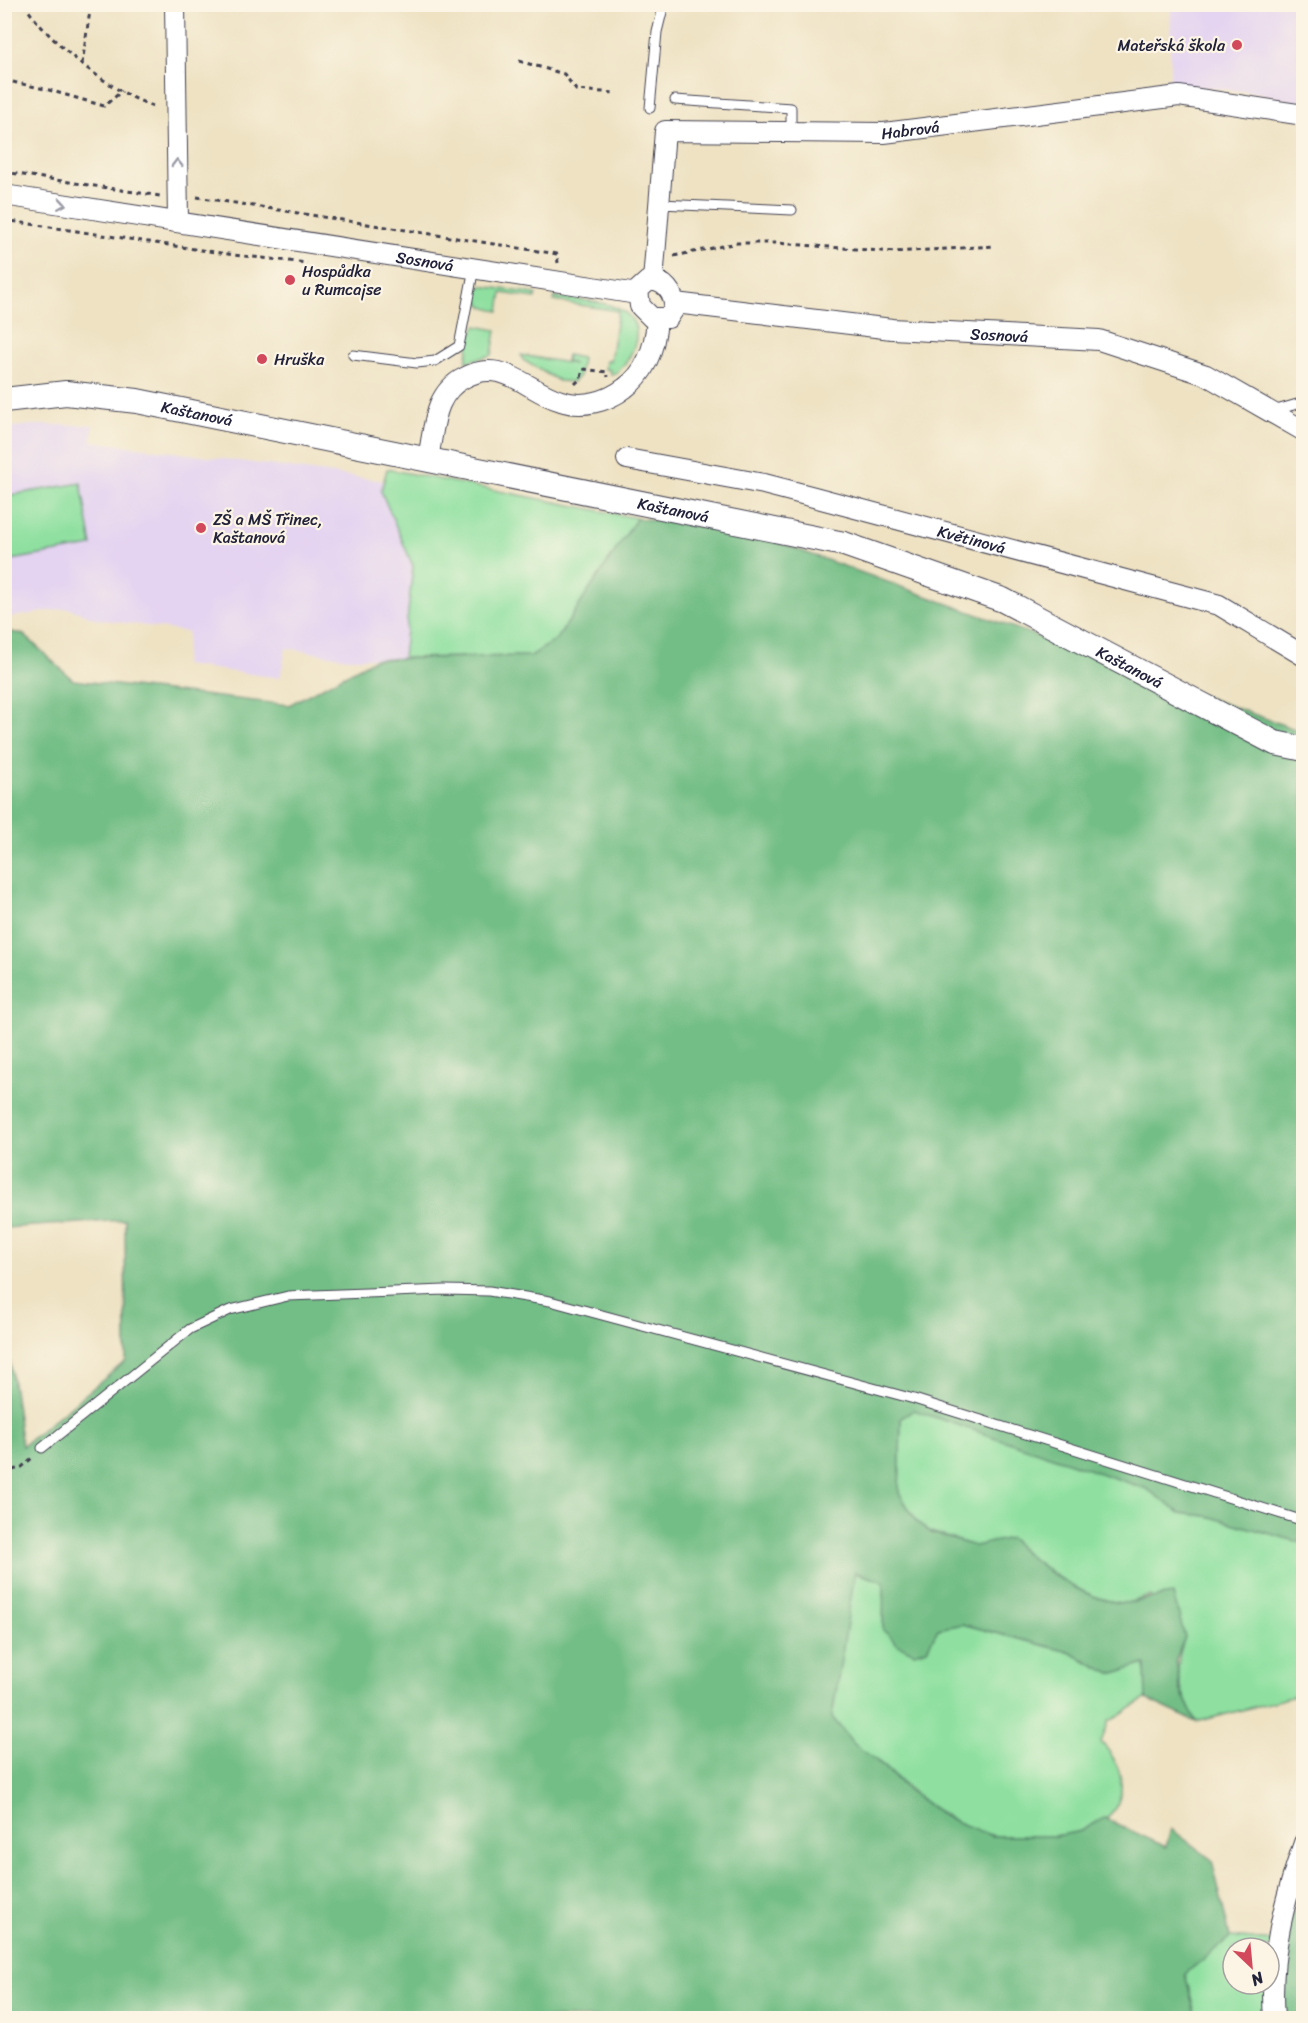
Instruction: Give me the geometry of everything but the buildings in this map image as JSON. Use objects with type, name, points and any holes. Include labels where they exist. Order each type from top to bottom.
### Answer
[{"type":"street","points":[[175,4],[178,221]]},
{"type":"street","name":"Habrová","points":[[653,281],[665,131],[884,133],[1179,96],[1304,115]]},
{"type":"street","name":"Sosnová","points":[[4,195],[637,294]]},
{"type":"street","points":[[653,281],[666,286],[675,303],[672,315],[657,320],[644,311],[637,294],[644,283],[653,281]]},
{"type":"street","name":"Sosnová","points":[[675,303],[892,329],[1099,339],[1206,375],[1304,431]]},
{"type":"street","points":[[428,458],[441,403],[460,380],[479,372],[496,371],[514,376],[564,402],[581,404],[600,401],[625,388],[641,371],[652,350],[657,320]]},
{"type":"street","name":"Kaštanová","points":[[4,400],[66,393],[137,401],[428,458],[844,544],[1003,600],[1275,742],[1302,750]]},
{"type":"street","name":"Květinová","points":[[627,459],[764,484],[814,496],[1219,605],[1304,656]]},
{"type":"street","points":[[1274,2019],[1272,1995],[1281,1914],[1304,1843]]},
{"type":"lane","points":[[650,108],[657,32],[664,4]]},
{"type":"lane","points":[[675,99],[791,108],[791,132]]},
{"type":"lane","points":[[660,204],[792,210]]},
{"type":"lane","points":[[353,355],[417,363],[435,361],[459,346],[474,268]]},
{"type":"lane","points":[[1270,412],[1304,402]]},
{"type":"lane","points":[[42,1448],[190,1329],[230,1310],[288,1296],[489,1291],[550,1300],[914,1399],[1304,1521]]},
{"type":"path","points":[[24,4],[49,36],[82,64],[122,91],[148,105],[168,110]]},
{"type":"path","points":[[82,64],[91,4]]},
{"type":"path","points":[[519,61],[564,74],[576,90],[616,93]]},
{"type":"path","points":[[4,80],[104,106],[122,91]]},
{"type":"path","points":[[4,172],[167,197]]},
{"type":"path","points":[[194,190],[198,199],[557,254],[558,267]]},
{"type":"path","points":[[655,257],[666,258],[737,243],[776,243],[895,252],[996,246]]},
{"type":"path","points":[[4,1473],[22,1467],[42,1448]]},
{"type":"shaded area","name":"Mateřská škola","points":[[1171,5],[1303,5],[1303,104],[1259,93],[1207,87],[1170,86]]},
{"type":"shaded area","name":"ZŠ a MŠ Třinec, Kaštanová","points":[[33,425],[93,425],[92,441],[384,481],[381,491],[413,566],[403,658],[348,658],[286,648],[280,678],[184,665],[188,632],[98,619],[68,608],[5,618],[5,428]]},
{"type":"green space","points":[[481,286],[536,294],[535,298],[502,293],[499,311],[480,304],[477,296]]},
{"type":"green space","points":[[555,297],[611,306],[624,311],[632,320],[636,331],[634,347],[628,360],[619,370],[611,375],[610,370],[605,369],[606,361],[610,361],[618,311],[554,301]]},
{"type":"green space","points":[[476,326],[496,330],[492,355],[466,362],[470,338]]},
{"type":"green space","points":[[521,355],[574,364],[566,361],[567,355],[582,358],[579,376],[573,382],[559,381],[523,360]]},
{"type":"green space","points":[[387,469],[637,518],[557,639],[531,656],[403,658],[413,566],[381,491]]},
{"type":"green space","points":[[81,483],[92,546],[5,561],[5,496]]},
{"type":"green space","points":[[637,518],[752,533],[1303,732],[1303,1543],[1207,1516],[1180,1513],[1147,1489],[914,1410],[901,1418],[899,1493],[917,1522],[931,1533],[975,1546],[1010,1538],[1046,1570],[1061,1580],[1107,1600],[1127,1603],[1173,1594],[1185,1637],[1176,1659],[1180,1689],[1196,1722],[1146,1699],[1145,1664],[1111,1674],[1069,1652],[962,1624],[938,1629],[927,1649],[914,1653],[898,1645],[883,1630],[884,1582],[855,1572],[832,1717],[854,1744],[883,1766],[908,1790],[945,1817],[992,1836],[1056,1836],[1081,1831],[1104,1818],[1166,1847],[1171,1829],[1212,1860],[1230,1936],[1221,1936],[1221,1944],[1185,1974],[1196,2018],[5,2018],[4,1319],[22,1446],[126,1361],[125,1220],[5,1228],[5,631],[23,634],[73,680],[289,705],[375,659],[531,656],[557,639]]},
{"type":"green space","points":[[914,1410],[1147,1489],[1180,1513],[1207,1516],[1303,1543],[1303,1694],[1196,1722],[1179,1681],[1179,1661],[1185,1637],[1150,1596],[1126,1603],[1109,1601],[1062,1580],[1033,1559],[1010,1538],[975,1546],[931,1532],[917,1522],[899,1493],[901,1418]]},
{"type":"green space","points":[[854,1572],[884,1582],[883,1630],[927,1649],[938,1629],[962,1624],[1069,1652],[1111,1674],[1145,1664],[1146,1699],[1109,1721],[1101,1742],[1118,1769],[1121,1782],[1116,1807],[1107,1818],[1094,1826],[1063,1835],[991,1835],[947,1817],[852,1742],[832,1717]]},
{"type":"green space","points":[[1303,1890],[1303,2018],[1280,2018],[1283,1942],[1298,1891]]},
{"type":"green space","points":[[1221,1944],[1221,1996],[1266,1996],[1263,2018],[1196,2018],[1185,1974]]},
{"type":"place","name":"Mateřská škola","points":[[1237,45]]},
{"type":"place","name":"Hospůdka u Rumcajse","points":[[290,280]]},
{"type":"place","name":"Hruška","points":[[262,359]]},
{"type":"place","name":"ZŠ a MŠ Třinec, Kaštanová","points":[[201,528]]}]
